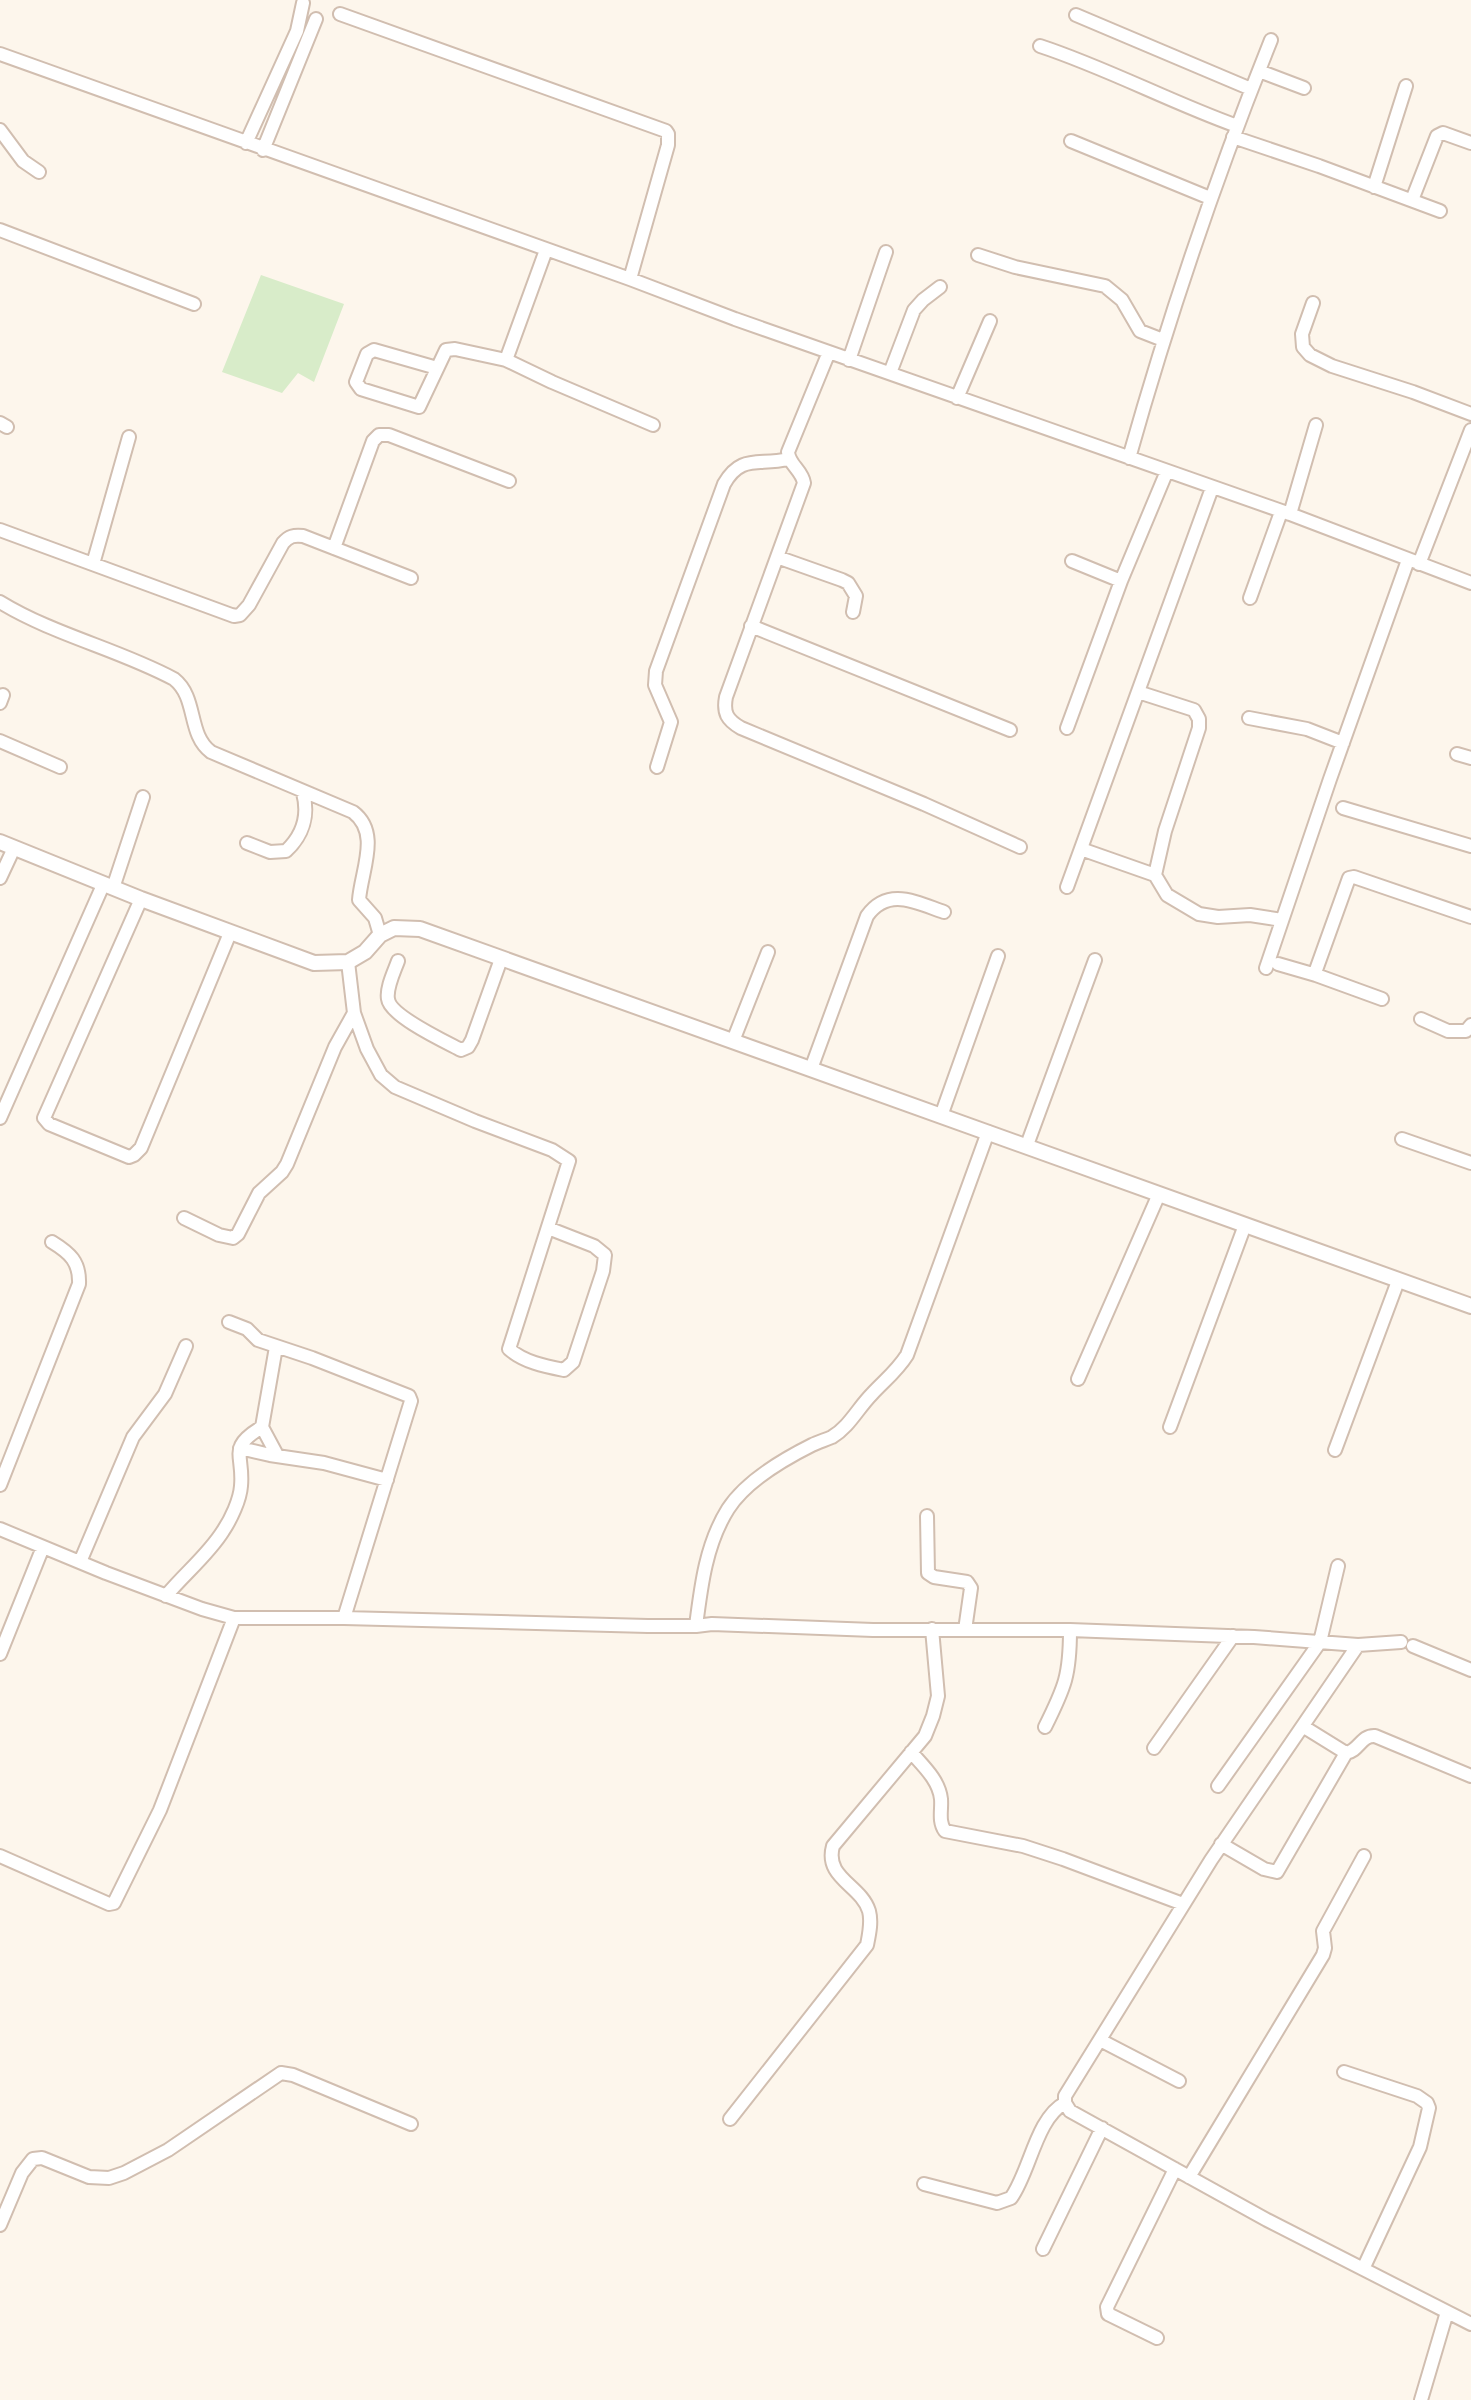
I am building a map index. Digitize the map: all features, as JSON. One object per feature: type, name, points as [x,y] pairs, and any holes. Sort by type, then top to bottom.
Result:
[{"type":"street","points":[[246,143],[297,31],[303,3]]},
{"type":"street","points":[[340,14],[666,131],[668,145],[630,279]]},
{"type":"street","points":[[1076,15],[1251,89]]},
{"type":"street","points":[[263,150],[316,19]]},
{"type":"street","points":[[1129,458],[1163,340],[1210,198],[1271,40]]},
{"type":"street","points":[[1040,46],[1193,110],[1235,132],[1440,211]]},
{"type":"street","points":[[0,54],[630,279],[735,320],[1286,513],[1471,583]]},
{"type":"street","points":[[1259,71],[1304,88]]},
{"type":"street","points":[[1374,187],[1406,86]]},
{"type":"street","points":[[0,130],[23,161],[40,172]]},
{"type":"street","points":[[1412,200],[1437,136],[1443,134],[1471,143]]},
{"type":"street","points":[[1071,141],[1210,198]]},
{"type":"street","points":[[0,230],[194,304]]},
{"type":"street","points":[[506,360],[545,250]]},
{"type":"street","points":[[849,359],[886,252]]},
{"type":"street","points":[[978,255],[1015,267],[1104,286],[1122,300],[1140,331],[1163,340]]},
{"type":"street","points":[[890,373],[914,310],[940,287]]},
{"type":"street","points":[[1313,303],[1302,334],[1303,347],[1310,355],[1332,366],[1413,391],[1471,414]]},
{"type":"street","points":[[957,398],[990,321]]},
{"type":"street","points":[[437,368],[374,350],[367,354],[356,382],[361,389],[419,407],[437,368],[443,354],[450,348],[506,360],[653,425]]},
{"type":"street","points":[[788,459],[791,442],[829,352]]},
{"type":"street","points":[[1250,598],[1286,513],[1316,425]]},
{"type":"street","points":[[1382,999],[1316,975],[1272,966],[1282,920],[1343,743],[1414,562],[1471,430]]},
{"type":"street","points":[[334,548],[373,441],[379,435],[389,435],[509,481]]},
{"type":"street","points":[[93,564],[129,437]]},
{"type":"street","points":[[788,459],[803,476],[804,483],[751,626],[724,708],[726,717],[733,724],[1020,847]]},
{"type":"street","points":[[657,767],[671,722],[655,685],[656,671],[724,484],[738,465],[788,459]]},
{"type":"street","points":[[1067,728],[1121,581],[1167,471]]},
{"type":"street","points":[[1067,887],[1212,488]]},
{"type":"street","points":[[0,530],[234,616],[240,615],[250,606],[283,543],[289,537],[303,536],[411,578]]},
{"type":"street","points":[[777,557],[848,583],[856,596],[853,612]]},
{"type":"street","points":[[1072,561],[1121,581]]},
{"type":"street","points":[[0,602],[174,679],[189,698],[196,731],[204,747],[220,757],[353,812],[365,824],[368,843],[359,900],[375,918],[380,936]]},
{"type":"street","points":[[751,626],[1010,730]]},
{"type":"street","points":[[1139,692],[1194,710],[1199,719],[1195,742],[1165,831],[1155,875]]},
{"type":"street","points":[[1249,718],[1307,729],[1343,743]]},
{"type":"street","points":[[0,741],[60,767]]},
{"type":"street","points":[[1457,754],[1471,758]]},
{"type":"street","points":[[247,843],[271,852],[286,851],[300,833],[306,819],[303,793]]},
{"type":"street","points":[[0,1118],[108,887],[143,797]]},
{"type":"street","points":[[1343,808],[1471,846]]},
{"type":"street","points":[[0,878],[7,845],[108,887],[314,963],[348,962],[394,928],[411,928],[1027,1145],[1471,1306]]},
{"type":"street","points":[[1081,849],[1155,875],[1167,895],[1199,914],[1218,918],[1250,915],[1282,920]]},
{"type":"street","points":[[1316,975],[1315,970],[1349,878],[1354,877],[1471,917]]},
{"type":"street","points":[[141,899],[44,1113],[49,1124],[129,1157],[141,1148],[230,933]]},
{"type":"street","points":[[811,1069],[867,916],[875,904],[886,899],[902,899],[944,912]]},
{"type":"street","points":[[733,1041],[768,951]]},
{"type":"street","points":[[941,1116],[998,956]]},
{"type":"street","points":[[398,961],[388,992],[391,1007],[443,1041],[461,1049],[468,1047],[472,1040],[501,959]]},
{"type":"street","points":[[1027,1145],[1094,960]]},
{"type":"street","points":[[348,962],[354,1013],[367,1049],[382,1075],[395,1087],[552,1150],[569,1161],[509,1349],[517,1356],[564,1370],[573,1362],[603,1271],[605,1255],[594,1246],[548,1228]]},
{"type":"street","points":[[184,1218],[228,1238],[238,1234],[259,1192],[282,1172],[287,1164],[335,1047],[354,1013]]},
{"type":"street","points":[[1421,1019],[1448,1031],[1466,1031],[1471,1025]]},
{"type":"street","points":[[696,1626],[701,1585],[709,1553],[728,1509],[742,1492],[775,1467],[813,1444],[832,1437],[845,1427],[891,1377],[907,1355],[988,1132]]},
{"type":"street","points":[[1402,1139],[1471,1163]]},
{"type":"street","points":[[1078,1379],[1159,1194]]},
{"type":"street","points":[[1170,1427],[1245,1225]]},
{"type":"street","points":[[0,1485],[79,1284],[80,1270],[76,1262],[68,1252],[52,1242]]},
{"type":"street","points":[[1335,1450],[1398,1280]]},
{"type":"street","points":[[229,1322],[247,1329],[258,1340],[409,1396],[411,1401],[344,1618]]},
{"type":"street","points":[[80,1562],[133,1437],[165,1394],[186,1346]]},
{"type":"street","points":[[276,1347],[262,1427],[277,1455]]},
{"type":"street","points":[[166,1596],[223,1531],[237,1502],[241,1486],[240,1448],[248,1435],[262,1427]]},
{"type":"street","points":[[240,1448],[324,1463],[387,1480]]},
{"type":"street","points":[[927,1517],[928,1573],[934,1577],[967,1582],[971,1588],[965,1630]]},
{"type":"street","points":[[0,1529],[166,1596],[234,1618],[696,1626],[712,1624],[873,1630],[1070,1630],[1233,1636],[1358,1645],[1407,1644],[1471,1670]]},
{"type":"street","points":[[0,1654],[43,1547]]},
{"type":"street","points":[[1218,1786],[1320,1642],[1338,1566]]},
{"type":"street","points":[[0,1856],[109,1904],[114,1903],[160,1810],[234,1618]]},
{"type":"street","points":[[730,2119],[867,1945],[870,1932],[869,1911],[832,1867],[833,1846],[925,1736],[938,1696],[932,1629]]},
{"type":"street","points":[[1045,1727],[1067,1682],[1070,1630]]},
{"type":"street","points":[[1154,1748],[1233,1636]]},
{"type":"street","points":[[1358,1645],[1183,1904],[1065,2096],[1065,2103],[1070,2111],[1267,2220],[1471,2324]]},
{"type":"street","points":[[1304,1727],[1346,1753],[1352,1752],[1364,1738],[1375,1736],[1471,1776]]},
{"type":"street","points":[[911,1752],[932,1775],[940,1793],[941,1823],[945,1831],[1023,1846],[1183,1904]]},
{"type":"street","points":[[1222,1844],[1264,1869],[1277,1872],[1346,1753]]},
{"type":"street","points":[[1189,2177],[1323,1955],[1323,1931],[1364,1856]]},
{"type":"street","points":[[1100,2040],[1179,2081]]},
{"type":"street","points":[[1344,2072],[1417,2096],[1427,2103],[1429,2108],[1420,2147],[1363,2269]]},
{"type":"street","points":[[0,2225],[22,2173],[33,2159],[42,2158],[89,2177],[109,2178],[124,2173],[168,2150],[281,2073],[293,2075],[411,2124]]},
{"type":"street","points":[[923,2184],[997,2203],[1011,2198],[1047,2120],[1056,2108],[1065,2103]]},
{"type":"street","points":[[1043,2249],[1102,2129]]},
{"type":"street","points":[[1157,2338],[1108,2314],[1107,2307],[1175,2169]]},
{"type":"street","points":[[1421,2400],[1447,2312]]},
{"type":"green space","points":[[261,275],[344,304],[314,382],[298,373],[282,393],[222,372]]}]
